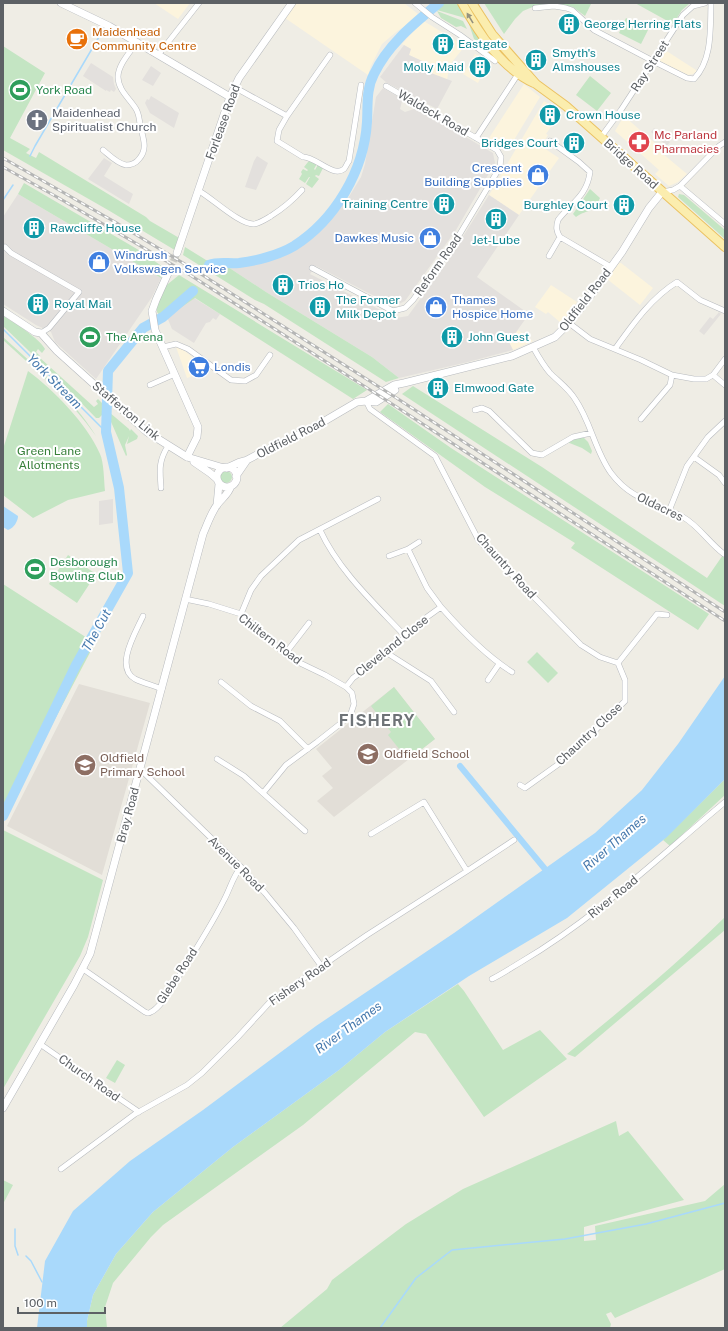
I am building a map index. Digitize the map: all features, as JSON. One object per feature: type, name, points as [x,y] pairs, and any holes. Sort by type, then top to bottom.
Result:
[{"type":"main road","name":"Forlease Road","points":[[177,253],[234,87],[292,3]]},
{"type":"main road","name":"Bridge Road","points":[[462,3],[477,28],[492,48],[518,74],[536,84],[566,106],[725,247]]},
{"type":"main road","name":"Bridge Road","points":[[472,3],[496,40],[536,84]]},
{"type":"main road","points":[[65,4],[109,26],[230,97]]},
{"type":"main road","name":"Bridge Road","points":[[496,40],[500,50],[518,69],[518,74]]},
{"type":"main road","name":"Oldfield Road","points":[[226,468],[247,460],[311,429],[357,402],[376,402],[404,384],[512,356],[555,337],[569,323],[611,267],[649,208],[662,192]]},
{"type":"main road","points":[[169,271],[152,311],[155,330],[198,427],[197,437],[188,457],[210,473],[224,487],[230,486],[235,482],[236,476],[247,460]]},
{"type":"main road","points":[[3,311],[35,332],[41,333]]},
{"type":"main road","name":"Stafferton Link","points":[[41,333],[57,351],[147,432],[188,457],[226,468]]},
{"type":"main road","points":[[217,505],[218,473],[226,468],[233,470],[236,476]]},
{"type":"main road","name":"Bray Road","points":[[3,1108],[83,969],[92,949],[203,534],[217,505],[229,492],[230,486]]},
{"type":"street","points":[[158,55],[199,3]]},
{"type":"street","points":[[415,3],[432,17],[461,33],[495,61]]},
{"type":"street","name":"Ray Street","points":[[602,137],[622,110],[688,10],[693,6],[705,3]]},
{"type":"street","points":[[537,10],[554,6],[572,10],[594,30],[687,78],[694,79],[700,73],[708,54],[712,3]]},
{"type":"street","points":[[103,150],[124,165],[136,162],[142,155],[145,146],[139,116],[136,109],[121,88],[118,78],[120,69],[137,42]]},
{"type":"street","points":[[330,55],[287,116],[279,130],[278,141],[303,157],[308,156],[332,170],[339,171],[344,169],[349,161],[361,86]]},
{"type":"street","name":"Waldeck Road","points":[[386,86],[476,138],[518,74]]},
{"type":"street","points":[[234,87],[287,116]]},
{"type":"street","name":"Reform Road","points":[[312,268],[393,311],[400,310],[410,305],[452,247],[500,167],[501,157],[498,150],[476,138]]},
{"type":"street","points":[[550,141],[590,172],[589,180],[583,193],[558,220],[557,231],[560,236],[611,267]]},
{"type":"street","points":[[662,192],[673,190],[680,186],[719,146],[725,142]]},
{"type":"street","points":[[680,186],[725,224]]},
{"type":"street","points":[[199,191],[238,218],[247,223],[254,224],[277,212],[295,194],[302,190]]},
{"type":"street","points":[[549,256],[560,236]]},
{"type":"street","points":[[5,247],[11,253],[79,292],[49,328],[41,333]]},
{"type":"street","points":[[615,349],[646,309],[665,290],[677,282],[700,300],[725,311]]},
{"type":"street","points":[[569,323],[590,339],[641,360],[672,375],[694,379],[706,379],[713,375],[725,359]]},
{"type":"street","points":[[163,347],[176,344],[188,349],[231,380],[245,381],[256,375],[270,355]]},
{"type":"street","name":"Oldacres","points":[[533,347],[549,372],[574,397],[584,414],[605,464],[622,485],[648,503],[683,517],[698,529],[716,549],[724,554]]},
{"type":"street","points":[[150,385],[175,374]]},
{"type":"street","points":[[641,419],[670,385],[672,375]]},
{"type":"street","points":[[713,375],[725,385]]},
{"type":"street","name":"Chauntry Road","points":[[366,401],[370,409],[435,456],[479,541],[581,645],[600,657],[618,663]]},
{"type":"street","points":[[475,410],[482,408],[489,411],[532,453],[542,455],[573,437],[592,433]]},
{"type":"street","points":[[669,511],[688,466],[708,437],[725,421]]},
{"type":"street","points":[[161,488],[160,464],[162,456],[168,446]]},
{"type":"street","points":[[694,457],[719,475],[725,483]]},
{"type":"street","points":[[241,614],[251,590],[261,576],[299,540],[378,499]]},
{"type":"street","points":[[320,530],[324,539],[351,578],[405,636]]},
{"type":"street","points":[[389,556],[420,542]]},
{"type":"street","points":[[408,548],[427,588],[441,607],[456,624],[500,664],[512,672]]},
{"type":"street","name":"Chiltern Road","points":[[186,599],[209,604],[241,614],[286,654],[346,687]]},
{"type":"street","name":"Cleveland Close","points":[[346,687],[353,678],[387,653],[427,617],[441,607]]},
{"type":"street","points":[[618,663],[657,614],[667,615]]},
{"type":"street","points":[[143,616],[126,655],[126,666],[134,678],[162,688]]},
{"type":"street","points":[[286,654],[309,623]]},
{"type":"street","points":[[387,653],[431,681],[454,712]]},
{"type":"street","name":"Chauntry Close","points":[[520,785],[525,788],[567,758],[625,701],[624,680],[618,663]]},
{"type":"street","points":[[488,680],[500,664]]},
{"type":"street","points":[[221,682],[251,706],[280,721],[308,749]]},
{"type":"street","points":[[263,793],[286,765],[350,716],[354,704],[352,693],[346,687]]},
{"type":"street","points":[[217,759],[244,776],[305,831]]},
{"type":"street","name":"Avenue Road","points":[[140,769],[241,867],[265,893],[294,928],[322,967]]},
{"type":"street","points":[[371,834],[424,802],[467,871]]},
{"type":"street","name":"River Road","points":[[492,979],[548,946],[597,911],[725,802]]},
{"type":"street","name":"Fishery Road","points":[[61,1169],[138,1112],[187,1085],[202,1073],[237,1038],[269,1003],[284,992],[368,935],[514,840]]},
{"type":"street","name":"Glebe Road","points":[[83,969],[145,1012],[151,1013],[168,993],[209,927],[225,898],[235,875],[241,867]]},
{"type":"street","name":"Church Road","points":[[40,1044],[138,1112]]},
{"type":"shaded area","points":[[154,3],[190,3],[178,19]]},
{"type":"shaded area","points":[[295,3],[404,3],[418,14],[411,22],[382,44],[368,75],[285,18]]},
{"type":"shaded area","points":[[422,20],[465,46],[452,62],[447,80],[430,73],[433,66],[409,55],[411,49],[402,44]]},
{"type":"shaded area","points":[[404,45],[411,49],[409,55],[433,66],[431,73],[452,81],[437,109],[387,83],[380,77]]},
{"type":"shaded area","points":[[665,50],[696,70],[696,72],[688,75],[659,61]]},
{"type":"shaded area","points":[[475,54],[489,62],[478,83],[463,74]]},
{"type":"shaded area","points":[[91,63],[113,77],[116,89],[114,92],[111,90],[110,92],[106,91],[83,76]]},
{"type":"shaded area","points":[[151,66],[161,73],[153,86],[142,80]]},
{"type":"shaded area","points":[[524,84],[540,97],[508,150],[489,138]]},
{"type":"shaded area","points":[[383,88],[399,97],[402,101],[400,109],[405,112],[414,109],[419,110],[435,119],[493,153],[495,163],[456,230],[405,301],[397,305],[388,303],[316,266],[310,274],[396,318],[408,316],[447,262],[489,195],[519,215],[477,277],[529,314],[509,342],[513,350],[399,378],[372,357],[228,267],[255,264],[277,258],[289,252],[310,239],[347,200],[361,177],[365,164],[376,97]]},
{"type":"shaded area","points":[[151,96],[179,113],[174,128],[150,113],[145,103]]},
{"type":"shaded area","points":[[544,101],[563,113],[557,118],[546,134],[548,135],[541,146],[559,158],[519,215],[489,195]]},
{"type":"shaded area","points":[[624,116],[664,151],[663,154],[687,174],[678,182],[669,186],[655,174],[659,170],[615,131]]},
{"type":"shaded area","points":[[654,128],[670,142],[667,146],[651,132]]},
{"type":"shaded area","points":[[257,156],[268,163],[256,190],[245,187]]},
{"type":"shaded area","points":[[104,158],[112,163],[104,176],[133,194],[129,204],[88,179]]},
{"type":"shaded area","points":[[18,194],[161,278],[152,297],[96,379],[55,342],[51,332],[36,325],[3,304],[3,217]]},
{"type":"shaded area","points":[[619,263],[653,288],[640,305],[607,279]]},
{"type":"shaded area","points":[[551,285],[577,302],[561,323],[548,312],[546,314],[535,307]]},
{"type":"shaded area","points":[[194,298],[220,314],[216,320],[213,318],[210,322],[206,323],[194,343],[172,329],[167,317]]},
{"type":"shaded area","points":[[719,312],[721,314],[704,335],[699,331],[710,317],[713,319]]},
{"type":"shaded area","points":[[518,330],[533,341],[513,350],[509,343]]},
{"type":"shaded area","points":[[176,347],[182,349],[209,370],[187,378]]},
{"type":"shaded area","points":[[113,499],[113,523],[99,525],[99,501]]},
{"type":"shaded area","name":"Oldfield Primary School","points":[[79,684],[150,703],[102,875],[7,826]]},
{"type":"shaded area","name":"Oldfield School","points":[[394,687],[435,739],[334,817],[317,801],[333,788],[322,776],[332,768],[316,749]]},
{"type":"green space","points":[[439,3],[457,3],[485,46],[474,39],[468,21],[465,18],[434,8]]},
{"type":"green space","points":[[484,3],[595,3],[591,4],[585,16],[573,7],[535,6],[523,11],[504,34]]},
{"type":"green space","points":[[635,3],[689,4],[682,10],[673,24]]},
{"type":"green space","points":[[437,11],[463,21],[467,29],[461,26],[456,27],[441,18]]},
{"type":"green space","points":[[626,18],[648,30],[641,44],[619,33]]},
{"type":"green space","points":[[3,46],[45,73],[10,138],[30,149],[26,153],[36,158],[39,152],[181,239],[178,252],[3,150]]},
{"type":"green space","points":[[590,76],[611,93],[597,111],[576,95]]},
{"type":"green space","points":[[311,160],[318,162],[314,169],[315,170],[319,163],[324,166],[319,176],[315,176],[319,179],[312,188],[306,184],[310,177],[305,183],[299,179],[303,169],[308,170],[304,167]]},
{"type":"green space","points":[[24,183],[137,249],[166,269],[161,278],[18,194]]},
{"type":"green space","points":[[590,189],[600,198],[595,207],[576,217],[573,214]]},
{"type":"green space","points":[[679,194],[684,195],[725,230],[725,239],[678,197]]},
{"type":"green space","points":[[185,247],[206,260],[228,267],[372,357],[399,378],[386,382],[264,304],[255,300],[183,255]]},
{"type":"green space","points":[[179,275],[367,390],[353,399],[195,298],[167,317],[159,315],[157,312],[157,307],[163,288]]},
{"type":"green space","points":[[3,316],[20,326],[42,345],[45,349],[42,353],[38,349],[36,352],[40,356],[39,357],[94,407],[98,404],[96,401],[98,399],[102,403],[103,414],[99,418],[96,418],[3,326]]},
{"type":"green space","points":[[3,337],[65,396],[87,422],[96,436],[64,397],[3,340]]},
{"type":"green space","name":"Green Lane Allotments","points":[[28,371],[69,408],[87,431],[100,454],[103,467],[105,491],[68,500],[33,518],[3,495],[3,449]]},
{"type":"green space","points":[[413,386],[542,467],[707,578],[725,552],[725,606],[402,394]]},
{"type":"green space","points":[[388,404],[451,448],[709,614],[698,630],[571,548],[575,543],[485,487],[380,412]]},
{"type":"green space","points":[[109,412],[130,431],[131,429],[138,436],[137,439],[127,444],[129,436],[125,445],[126,456],[108,415]]},
{"type":"green space","points":[[577,438],[584,438],[588,442],[592,451],[591,454],[582,448],[567,442]]},
{"type":"green space","points":[[226,471],[230,473],[232,477],[230,481],[226,483],[222,481],[220,477],[222,473]]},
{"type":"green space","name":"Desborough Bowling Club","points":[[68,555],[96,574],[77,603],[49,584]]},
{"type":"green space","points":[[3,584],[95,643],[3,818]]},
{"type":"green space","points":[[537,652],[558,673],[548,683],[527,662]]},
{"type":"green space","points":[[394,687],[435,739],[408,760],[388,735],[391,732],[371,706]]},
{"type":"green space","points":[[725,779],[725,795],[670,846],[663,840]]},
{"type":"green space","points":[[3,830],[103,880],[88,937],[80,956],[3,1089]]},
{"type":"green space","points":[[725,917],[725,930],[575,1057],[567,1054],[628,1004]]},
{"type":"green space","points":[[458,984],[503,1050],[540,1030],[567,1059],[484,1117],[426,1034],[415,1032],[303,1125],[163,1225],[151,1237],[113,1283],[105,1307],[107,1328],[87,1328],[87,1321],[93,1295],[116,1254],[153,1212],[233,1147],[339,1070],[385,1032]]},
{"type":"green space","points":[[117,1060],[125,1065],[115,1083],[106,1078]]},
{"type":"green space","points":[[616,1121],[619,1136],[628,1131],[684,1200],[584,1227],[584,1241],[596,1240],[595,1226],[705,1201],[725,1184],[725,1269],[615,1318],[611,1312],[606,1314],[611,1324],[610,1328],[280,1328],[327,1289],[332,1280],[406,1224],[463,1189]]},
{"type":"green space","points":[[3,1180],[13,1185],[3,1204]]},
{"type":"water","points":[[3,506],[18,516],[15,524],[8,530],[3,527]]},
{"type":"water","name":"River Thames","points":[[725,676],[725,779],[667,837],[567,918],[469,976],[385,1032],[339,1070],[233,1147],[153,1212],[116,1254],[93,1295],[87,1321],[87,1328],[37,1328],[45,1261],[73,1211],[130,1161],[203,1110],[316,1026],[454,933],[595,833],[642,790],[678,744]]},
{"type":"waterway","points":[[209,265],[216,263],[246,262],[274,255],[294,246],[322,223],[345,193],[360,158],[365,140],[369,91],[374,74],[394,44],[439,3]]},
{"type":"waterway","name":"York Stream","points":[[30,156],[103,30]]},
{"type":"waterway","name":"York Stream","points":[[3,200],[13,185]]},
{"type":"waterway","name":"The Cut","points":[[3,816],[76,665],[128,573],[119,488],[106,432],[108,371],[143,328],[163,317],[193,291]]},
{"type":"waterway","name":"York Stream","points":[[3,329],[106,432]]},
{"type":"waterway","points":[[460,766],[545,869]]},
{"type":"waterway","points":[[380,1328],[416,1278],[452,1250],[565,1239],[646,1224],[725,1203]]},
{"type":"waterway","points":[[15,1229],[15,1246],[18,1255]]},
{"type":"waterway","points":[[26,1256],[31,1261],[42,1282]]},
{"type":"tunnel","points":[[169,271],[177,253]]},
{"type":"railway","points":[[3,158],[115,222],[193,269],[395,397],[725,612]]},
{"type":"railway","points":[[3,167],[190,275],[389,402],[725,621]]},
{"type":"place","name":"George Herring Flats","points":[[569,24]]},
{"type":"place","name":"Maidenhead Community Centre","points":[[77,39]]},
{"type":"place","name":"Eastgate","points":[[443,44]]},
{"type":"place","name":"Smyth's Almshouses","points":[[536,60]]},
{"type":"place","name":"Molly Maid","points":[[480,67]]},
{"type":"place","name":"York Road","points":[[20,90]]},
{"type":"place","name":"Crown House","points":[[550,115]]},
{"type":"place","name":"Maidenhead Spiritualist Church","points":[[37,120]]},
{"type":"place","name":"Mc Parland Pharmacies","points":[[639,142]]},
{"type":"place","name":"Bridges Court","points":[[574,143]]},
{"type":"place","name":"Crescent Building Supplies","points":[[538,175]]},
{"type":"place","name":"Training Centre","points":[[444,204]]},
{"type":"place","name":"Burghley Court","points":[[624,205]]},
{"type":"place","name":"Jet-Lube","points":[[496,219]]},
{"type":"place","name":"Rawcliffe House","points":[[34,228]]},
{"type":"place","name":"Dawkes Music","points":[[430,238]]},
{"type":"place","name":"Windrush Volkswagen Service","points":[[99,262]]},
{"type":"place","name":"Trios Ho","points":[[283,285]]},
{"type":"place","name":"Royal Mail","points":[[38,304]]},
{"type":"place","name":"The Former Milk Depot","points":[[320,307]]},
{"type":"place","name":"Thames Hospice Home","points":[[436,307]]},
{"type":"place","name":"The Arena","points":[[90,337]]},
{"type":"place","name":"John Guest","points":[[452,337]]},
{"type":"place","name":"Londis","points":[[199,367]]},
{"type":"place","name":"Elmwood Gate","points":[[438,388]]},
{"type":"place","name":"Desborough Bowling Club","points":[[35,569]]},
{"type":"place","name":"Oldfield School","points":[[368,754]]},
{"type":"place","name":"Oldfield Primary School","points":[[85,765]]},
{"type":"district","name":"FISHERY","points":[[377,720]]}]
